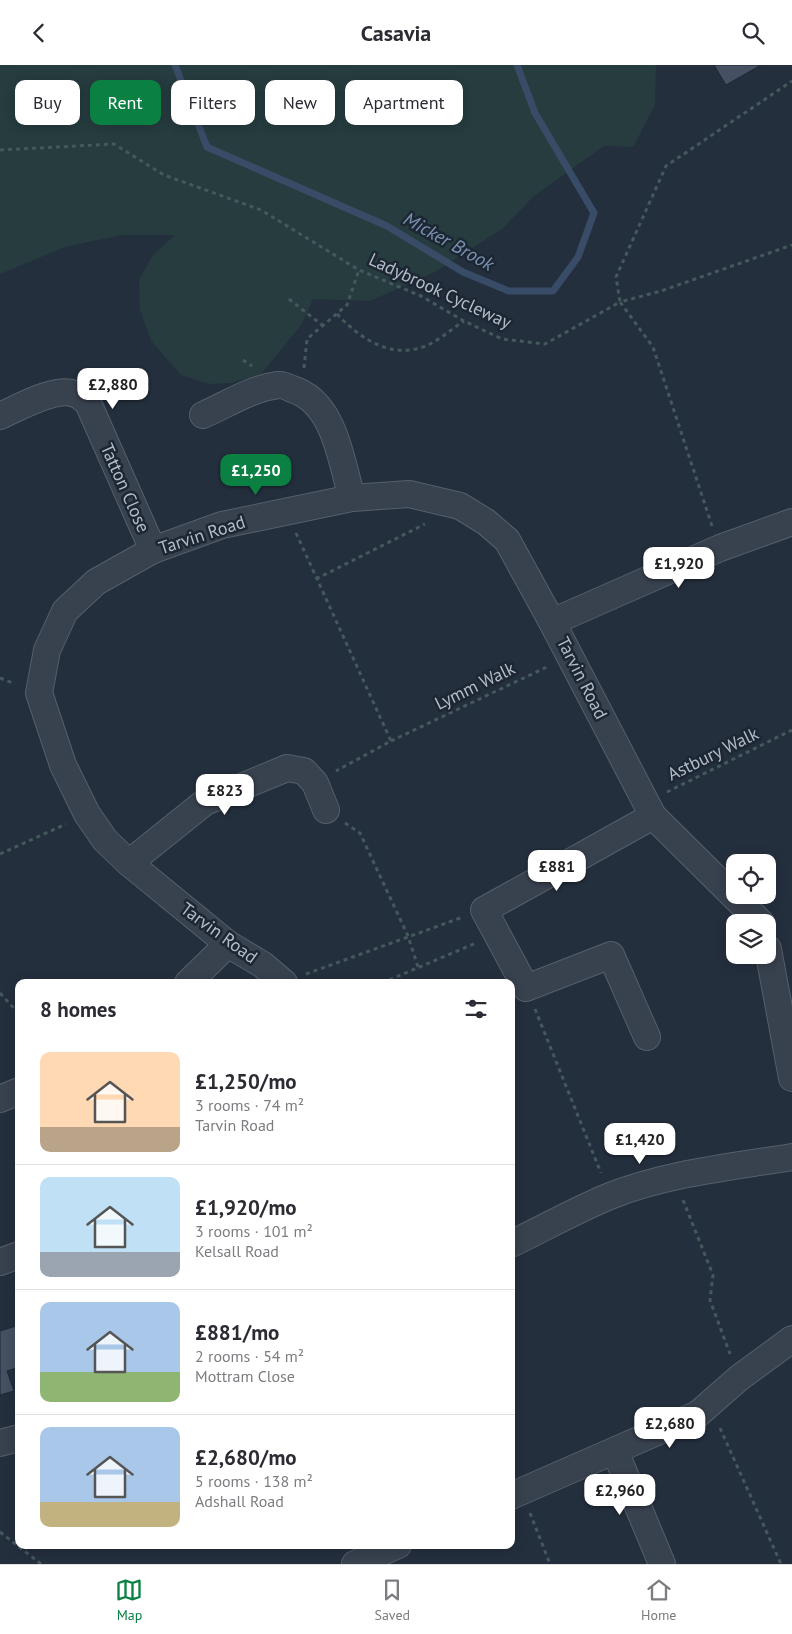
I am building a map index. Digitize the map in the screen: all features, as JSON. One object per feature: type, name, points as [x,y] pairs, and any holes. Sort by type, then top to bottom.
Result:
[{"type":"street","points":[[203,415],[249,394],[279,385],[301,391],[318,406],[332,429],[352,498]]},
{"type":"street","name":"Tatton Close","points":[[0,416],[44,397],[60,393],[75,393],[88,403],[153,550]]},
{"type":"street","name":"Tarvin Road","points":[[293,979],[263,965],[228,944],[129,863],[105,840],[87,814],[63,765],[39,693],[47,650],[65,611],[96,582],[153,550],[222,525],[286,510],[352,498],[409,494],[460,506],[486,522],[507,540],[570,656],[649,809],[752,914]]},
{"type":"street","points":[[552,622],[720,548],[792,522]]},
{"type":"street","points":[[129,863],[205,802],[287,768],[304,771],[315,783],[326,810]]},
{"type":"street","points":[[647,1037],[611,955],[526,988],[484,909],[649,809]]},
{"type":"street","points":[[192,979],[228,944]]},
{"type":"street","points":[[777,964],[792,1078]]},
{"type":"street","points":[[0,1099],[15,1093]]},
{"type":"street","points":[[515,1243],[611,1196],[674,1177],[792,1157]]},
{"type":"street","points":[[0,1262],[15,1256]]},
{"type":"street","points":[[516,1494],[698,1414],[739,1378],[792,1339]]},
{"type":"street","points":[[0,1443],[15,1439]]},
{"type":"street","points":[[615,1451],[662,1564]]},
{"type":"street","points":[[355,1564],[389,1549]]},
{"type":"path","points":[[720,548],[653,347],[620,302],[616,277],[666,166],[792,81]]},
{"type":"path","name":"Ladybrook Cycleway","points":[[0,150],[114,143],[164,175],[261,210],[359,270],[421,296],[464,321],[502,339],[545,344],[620,302],[661,291],[792,245]]},
{"type":"path","points":[[301,391],[307,339],[347,305],[359,270]]},
{"type":"path","points":[[289,299],[322,325]]},
{"type":"path","points":[[337,314],[354,333],[386,349],[410,351],[432,343],[464,321]]},
{"type":"path","points":[[286,510],[391,741]]},
{"type":"path","points":[[316,579],[426,523]]},
{"type":"path","name":"Lymm Walk","points":[[315,783],[391,741],[570,656]]},
{"type":"path","name":"Astbury Walk","points":[[649,809],[792,730]]},
{"type":"path","points":[[326,810],[360,833],[408,936],[418,967]]},
{"type":"path","points":[[0,853],[87,814]]},
{"type":"path","points":[[293,979],[484,909]]},
{"type":"path","points":[[391,979],[497,935]]},
{"type":"path","points":[[526,988],[611,1196]]},
{"type":"path","points":[[0,993],[15,1010]]},
{"type":"path","points":[[674,1177],[713,1275],[710,1299],[739,1378]]},
{"type":"path","points":[[710,1404],[781,1564]]},
{"type":"path","points":[[516,1494],[550,1564]]},
{"type":"path","points":[[0,1532],[15,1544]]},
{"type":"path","points":[[22,1549],[41,1564]]},
{"type":"green space","points":[[0,65],[656,65],[655,105],[633,147],[604,146],[534,196],[502,229],[435,272],[370,301],[313,299],[302,324],[261,374],[231,383],[209,384],[181,375],[152,342],[140,311],[139,279],[154,254],[175,235],[122,235],[65,247],[0,274]]},
{"type":"building","points":[[714,65],[761,65],[726,85]]},
{"type":"building","points":[[15,1326],[15,1368],[7,1371],[14,1391],[0,1395],[0,1331]]},
{"type":"waterway","name":"Micker Brook","points":[[175,65],[207,147],[387,226],[463,272],[509,291],[553,291],[578,257],[594,213],[535,113],[517,65]]}]
